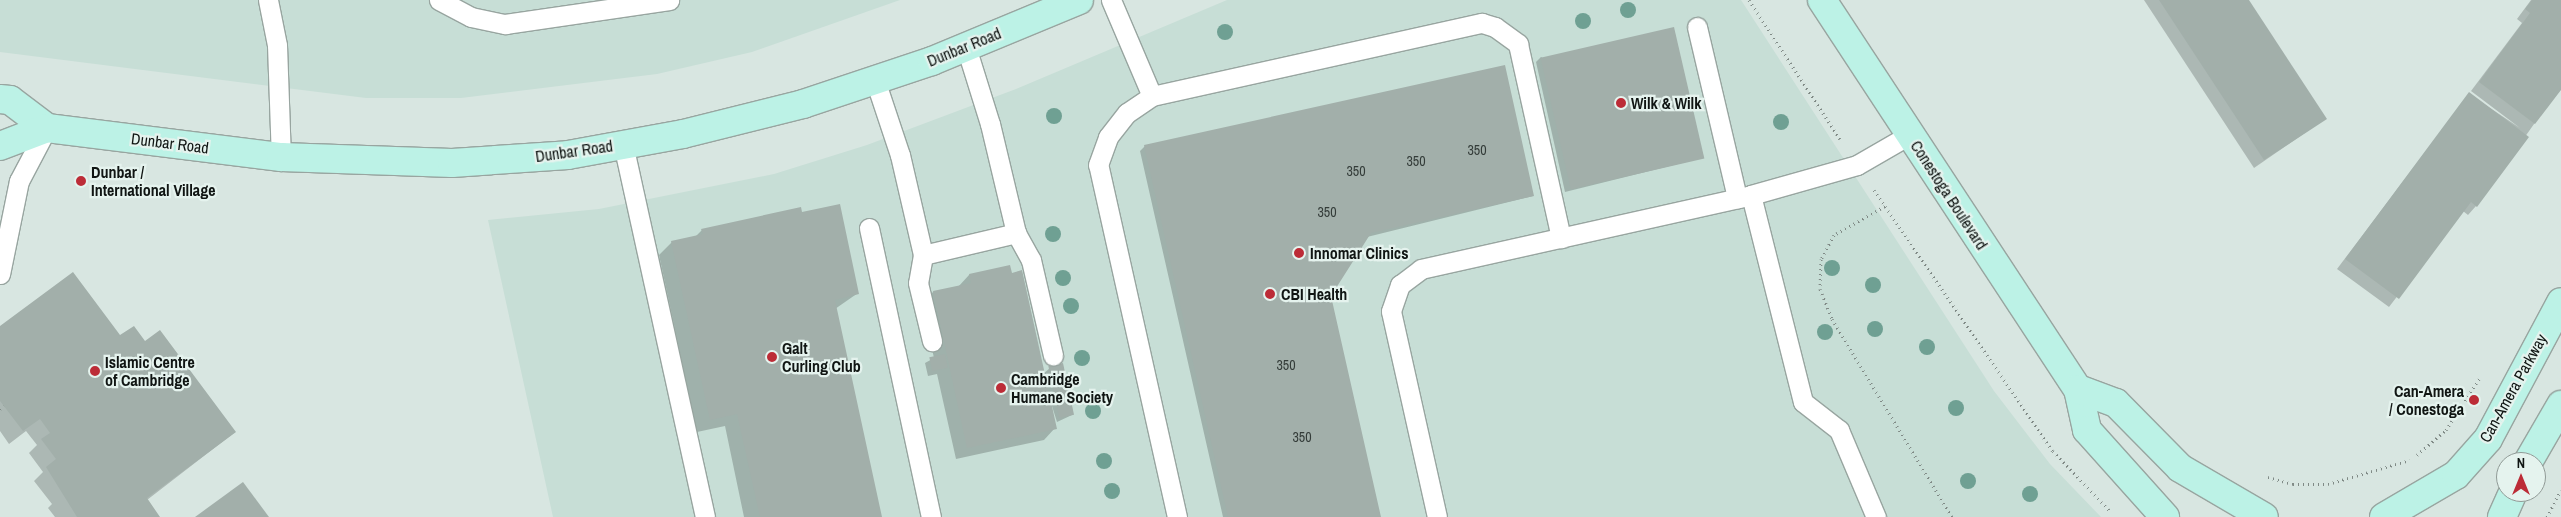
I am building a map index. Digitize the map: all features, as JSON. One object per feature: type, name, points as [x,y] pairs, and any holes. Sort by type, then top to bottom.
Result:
[{"type":"street","name":"Dunbar Road","points":[[0,146],[47,128],[281,157],[452,163],[568,155],[803,104],[966,47],[1079,0]]},
{"type":"street","name":"Conestoga Boulevard","points":[[1822,0],[1909,135],[2078,389],[2086,430],[2165,517]]},
{"type":"street","points":[[0,99],[10,100],[47,128]]},
{"type":"street","name":"Can-Amera Parkway","points":[[2384,517],[2456,475],[2488,439],[2561,302]]},
{"type":"street","points":[[2078,389],[2116,403],[2180,468],[2264,517]]},
{"type":"street","points":[[2534,452],[2561,405]]},
{"type":"street","points":[[2502,517],[2509,502]]},
{"type":"lane","points":[[268,0],[277,45],[281,157]]},
{"type":"lane","points":[[439,0],[471,17],[505,24],[669,0]]},
{"type":"lane","points":[[1111,0],[1152,96]]},
{"type":"lane","points":[[1177,517],[1098,165],[1114,129],[1127,113],[1152,96],[1482,23],[1495,27],[1518,44],[1561,238]]},
{"type":"lane","points":[[1697,28],[1803,402],[1839,430],[1876,517]]},
{"type":"lane","points":[[966,47],[990,124],[1016,233],[1031,260],[1053,355]]},
{"type":"lane","points":[[875,80],[900,155],[923,255],[918,283],[932,341]]},
{"type":"lane","points":[[0,274],[5,231],[19,181],[47,128]]},
{"type":"lane","points":[[1437,517],[1391,311],[1400,285],[1421,269],[1744,197],[1857,165],[1909,135]]},
{"type":"lane","points":[[623,144],[705,517]]},
{"type":"lane","points":[[869,228],[932,517]]},
{"type":"lane","points":[[923,255],[1016,233]]},
{"type":"path","points":[[1749,0],[1857,165],[2053,451],[2116,517]]},
{"type":"path","points":[[1885,206],[1834,235],[1821,259],[1820,289],[1832,319],[1952,517]]},
{"type":"path","points":[[2262,475],[2293,484],[2328,484],[2414,458],[2446,430],[2487,372]]},
{"type":"path","points":[[0,409],[4,406]]},
{"type":"path","points":[[2547,517],[2561,490]]},
{"type":"shaded area","points":[[0,0],[900,0],[752,52],[657,74],[461,98],[366,98],[0,52]]},
{"type":"shaded area","points":[[1227,0],[1741,0],[1994,391],[2050,464],[2101,517],[553,517],[488,220],[599,209],[774,174],[867,145],[1016,89]]},
{"type":"building","points":[[2159,0],[2249,0],[2327,119],[2264,160]]},
{"type":"building","points":[[2532,0],[2561,0],[2561,90],[2535,124],[2479,82],[2530,13],[2525,9]]},
{"type":"building","name":"Wilk & Wilk","points":[[1674,27],[1704,159],[1571,189],[1541,58]]},
{"type":"building","points":[[1505,65],[1534,196],[1371,233],[1331,296],[1381,517],[1228,517],[1144,145]]},
{"type":"building","points":[[2469,92],[2529,137],[2477,207],[2471,202],[2399,299],[2345,259]]},
{"type":"building","name":"Galt Curling Club","points":[[840,204],[859,294],[835,300],[882,517],[760,517],[737,414],[710,420],[671,241],[703,234],[701,229],[801,207],[802,212]]},
{"type":"building","name":"Cambridge Humane Society","points":[[1010,265],[1012,273],[1022,270],[1057,429],[967,448],[933,291],[971,283],[969,274]]},
{"type":"building","name":"Islamic Centre of Cambridge","points":[[73,272],[120,335],[134,326],[145,341],[160,330],[236,432],[147,498],[160,517],[77,517],[46,467],[56,459],[41,439],[50,433],[40,419],[23,431],[0,401],[0,326]]},
{"type":"building","points":[[945,354],[948,368],[932,371],[929,357]]},
{"type":"building","points":[[1063,363],[1074,415],[1059,418],[1048,366]]},
{"type":"building","points":[[243,482],[269,517],[195,517]]},
{"type":"place","name":"Wilk & Wilk","points":[[1621,103]]},
{"type":"place","name":"Dunbar / International Village","points":[[81,181]]},
{"type":"place","name":"Innomar Clinics","points":[[1299,253]]},
{"type":"place","name":"CBI Health","points":[[1270,294]]},
{"type":"place","name":"Galt Curling Club","points":[[772,357]]},
{"type":"place","name":"Islamic Centre of Cambridge","points":[[95,371]]},
{"type":"place","name":"Cambridge Humane Society","points":[[1001,388]]},
{"type":"place","name":"Can-Amera / Conestoga","points":[[2474,400]]}]
